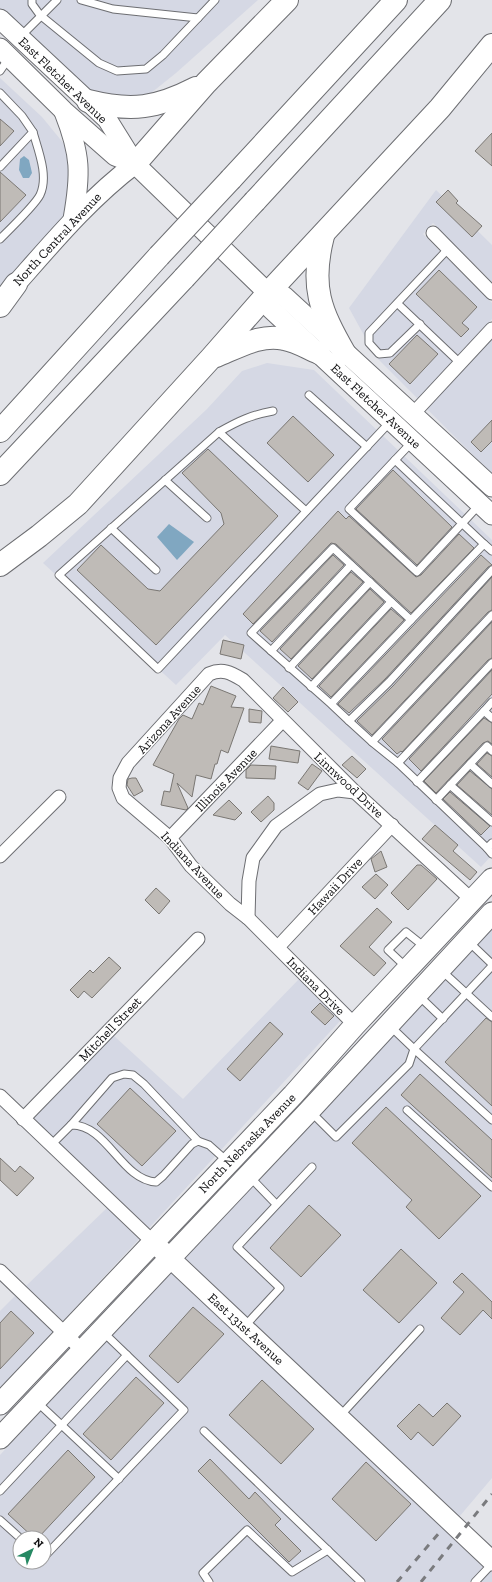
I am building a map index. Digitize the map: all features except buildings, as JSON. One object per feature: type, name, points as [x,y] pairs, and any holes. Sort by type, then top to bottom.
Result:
[{"type":"highway","points":[[135,164],[206,83],[287,0]]},
{"type":"highway","points":[[0,431],[396,0]]},
{"type":"highway","points":[[0,474],[184,278],[440,0]]},
{"type":"highway","points":[[0,565],[78,504],[212,358],[268,293],[323,236],[460,86],[492,45]]},
{"type":"highway","points":[[88,101],[118,107],[146,107],[168,102],[206,83]]},
{"type":"highway","points":[[323,236],[317,263],[318,293],[332,330],[346,354]]},
{"type":"highway","points":[[0,306],[16,284]]},
{"type":"highway","points":[[212,358],[236,347],[270,338],[284,338],[319,352]]},
{"type":"main road","name":"East Fletcher Avenue","points":[[0,19],[107,119],[135,164],[268,293],[284,296],[492,487]]},
{"type":"main road","name":"East Fletcher Avenue","points":[[3,59],[115,156],[135,164]]},
{"type":"main road","points":[[64,111],[70,128],[79,166],[78,190],[73,219]]},
{"type":"main road","name":"North Central Avenue","points":[[16,284],[73,219],[101,191],[135,164]]},
{"type":"main road","name":"East Fletcher Avenue","points":[[268,293],[271,309],[319,352],[486,510]]},
{"type":"main road","name":"North Nebraska Avenue","points":[[0,1404],[293,1095],[355,1025],[492,878]]},
{"type":"main road","name":"North Nebraska Avenue","points":[[0,1438],[169,1257],[309,1111],[416,993],[492,913]]},
{"type":"main road","name":"East 131st Avenue","points":[[153,1242],[492,1562]]},
{"type":"street","points":[[433,233],[492,293]]},
{"type":"street","name":"North Central Avenue","points":[[0,300],[16,284]]},
{"type":"street","points":[[412,415],[492,329]]},
{"type":"street","name":"Arizona Avenue","points":[[120,778],[128,763],[209,674],[216,671],[226,671]]},
{"type":"street","name":"Linnwood Drive","points":[[226,671],[243,680],[282,721],[355,792],[472,900]]},
{"type":"street","name":"Illinois Avenue","points":[[170,838],[282,721]]},
{"type":"street","name":"Indiana Avenue","points":[[120,778],[119,788],[123,798],[170,838],[191,866],[230,904],[248,918],[278,947]]},
{"type":"street","points":[[248,918],[249,881],[253,858],[276,826],[320,794],[338,790],[355,792]]},
{"type":"street","points":[[0,856],[58,797]]},
{"type":"street","name":"Hawaii Drive","points":[[278,947],[392,825]]},
{"type":"street","name":"Mitchell Street","points":[[23,1119],[198,939]]},
{"type":"street","name":"Indiana Drive","points":[[278,947],[355,1025]]},
{"type":"street","points":[[425,951],[440,969]]},
{"type":"street","points":[[293,1095],[309,1111]]},
{"type":"street","name":"East 131st Avenue","points":[[0,1096],[153,1242]]},
{"type":"street","points":[[0,1271],[82,1350]]},
{"type":"lane","points":[[32,0],[32,4],[40,15],[99,63],[117,71],[146,69],[162,55],[215,0]]},
{"type":"lane","points":[[19,37],[57,0]]},
{"type":"lane","points":[[81,0],[113,9],[198,18]]},
{"type":"lane","points":[[0,93],[25,120],[33,132],[42,162],[43,182],[40,196],[0,239]]},
{"type":"lane","points":[[0,167],[33,132]]},
{"type":"lane","points":[[420,324],[390,353],[379,354],[369,343],[369,332],[398,304],[448,249]]},
{"type":"lane","points":[[398,304],[460,363]]},
{"type":"lane","points":[[309,395],[367,447]]},
{"type":"lane","points":[[273,411],[253,414],[237,421],[219,432],[59,575],[158,669],[391,420]]},
{"type":"lane","points":[[219,432],[306,511]]},
{"type":"lane","points":[[413,441],[349,509],[417,572],[462,523],[486,510]]},
{"type":"lane","points":[[395,460],[492,550]]},
{"type":"lane","points":[[165,480],[207,518]]},
{"type":"lane","points":[[111,528],[156,570]]},
{"type":"lane","points":[[331,704],[484,544]]},
{"type":"lane","points":[[411,620],[333,548],[251,633],[372,742],[398,763],[490,849]]},
{"type":"lane","points":[[271,651],[351,565]]},
{"type":"lane","points":[[349,721],[389,682],[492,570]]},
{"type":"lane","points":[[289,668],[370,582]]},
{"type":"lane","points":[[311,687],[391,602]]},
{"type":"lane","points":[[372,742],[492,616]]},
{"type":"lane","points":[[398,763],[492,663]]},
{"type":"lane","points":[[417,782],[492,702]]},
{"type":"lane","points":[[484,711],[492,718]]},
{"type":"lane","points":[[436,800],[486,746],[492,752]]},
{"type":"lane","points":[[470,764],[492,784]]},
{"type":"lane","points":[[450,785],[492,822]]},
{"type":"lane","points":[[408,969],[388,950],[406,932],[425,951]]},
{"type":"lane","points":[[309,1111],[336,1137],[409,1064],[414,1049],[492,965],[467,940]]},
{"type":"lane","points":[[440,969],[492,1016]]},
{"type":"lane","points":[[416,993],[443,1019]]},
{"type":"lane","points":[[388,1024],[492,1120]]},
{"type":"lane","points":[[51,1145],[71,1125],[112,1078],[124,1074],[133,1075],[144,1084],[198,1141],[209,1145],[228,1163]]},
{"type":"lane","points":[[407,1110],[492,1187]]},
{"type":"lane","points":[[71,1125],[81,1125],[93,1132],[135,1173],[146,1181],[156,1182],[164,1176],[192,1144],[198,1141]]},
{"type":"lane","points":[[243,1327],[280,1288],[237,1247],[312,1167]]},
{"type":"lane","points":[[248,1175],[276,1204]]},
{"type":"lane","points":[[339,1417],[420,1328]]},
{"type":"lane","points":[[52,1549],[184,1410],[101,1330]]},
{"type":"lane","points":[[0,1491],[127,1355]]},
{"type":"lane","points":[[35,1401],[119,1478]]},
{"type":"lane","points":[[204,1431],[361,1582]]},
{"type":"lane","points":[[0,1520],[12,1531]]},
{"type":"lane","points":[[209,1582],[203,1573],[247,1530],[292,1572],[328,1550]]},
{"type":"lane","points":[[475,1582],[492,1562]]},
{"type":"shaded area","points":[[0,0],[258,0],[176,73],[141,101],[92,94],[0,10]]},
{"type":"shaded area","points":[[0,78],[42,117],[69,150],[72,167],[66,216],[0,291]]},
{"type":"shaded area","points":[[436,190],[492,245],[492,282],[433,223],[423,234],[492,303],[492,319],[418,399],[376,357],[349,308]]},
{"type":"shaded area","points":[[492,338],[492,474],[427,409]]},
{"type":"shaded area","points":[[267,363],[314,370],[492,540],[492,855],[481,867],[225,635],[176,685],[43,563],[207,409],[242,371]]},
{"type":"shaded area","points":[[492,927],[492,1478],[448,1530],[492,1572],[492,1582],[0,1582],[0,1455]]},
{"type":"shaded area","points":[[299,979],[340,1021],[149,1228],[33,1119],[113,1035],[183,1099]]},
{"type":"shaded area","points":[[107,1208],[139,1239],[63,1321],[26,1286]]},
{"type":"shaded area","points":[[15,1296],[53,1332],[0,1389],[0,1311]]},
{"type":"water","points":[[24,156],[29,160],[32,173],[29,178],[23,178],[19,170],[20,159]]},
{"type":"water","points":[[169,524],[194,542],[177,560],[157,537]]},
{"type":"railway","points":[[421,1582],[492,1494]]},
{"type":"railway","points":[[397,1582],[439,1533]]}]
